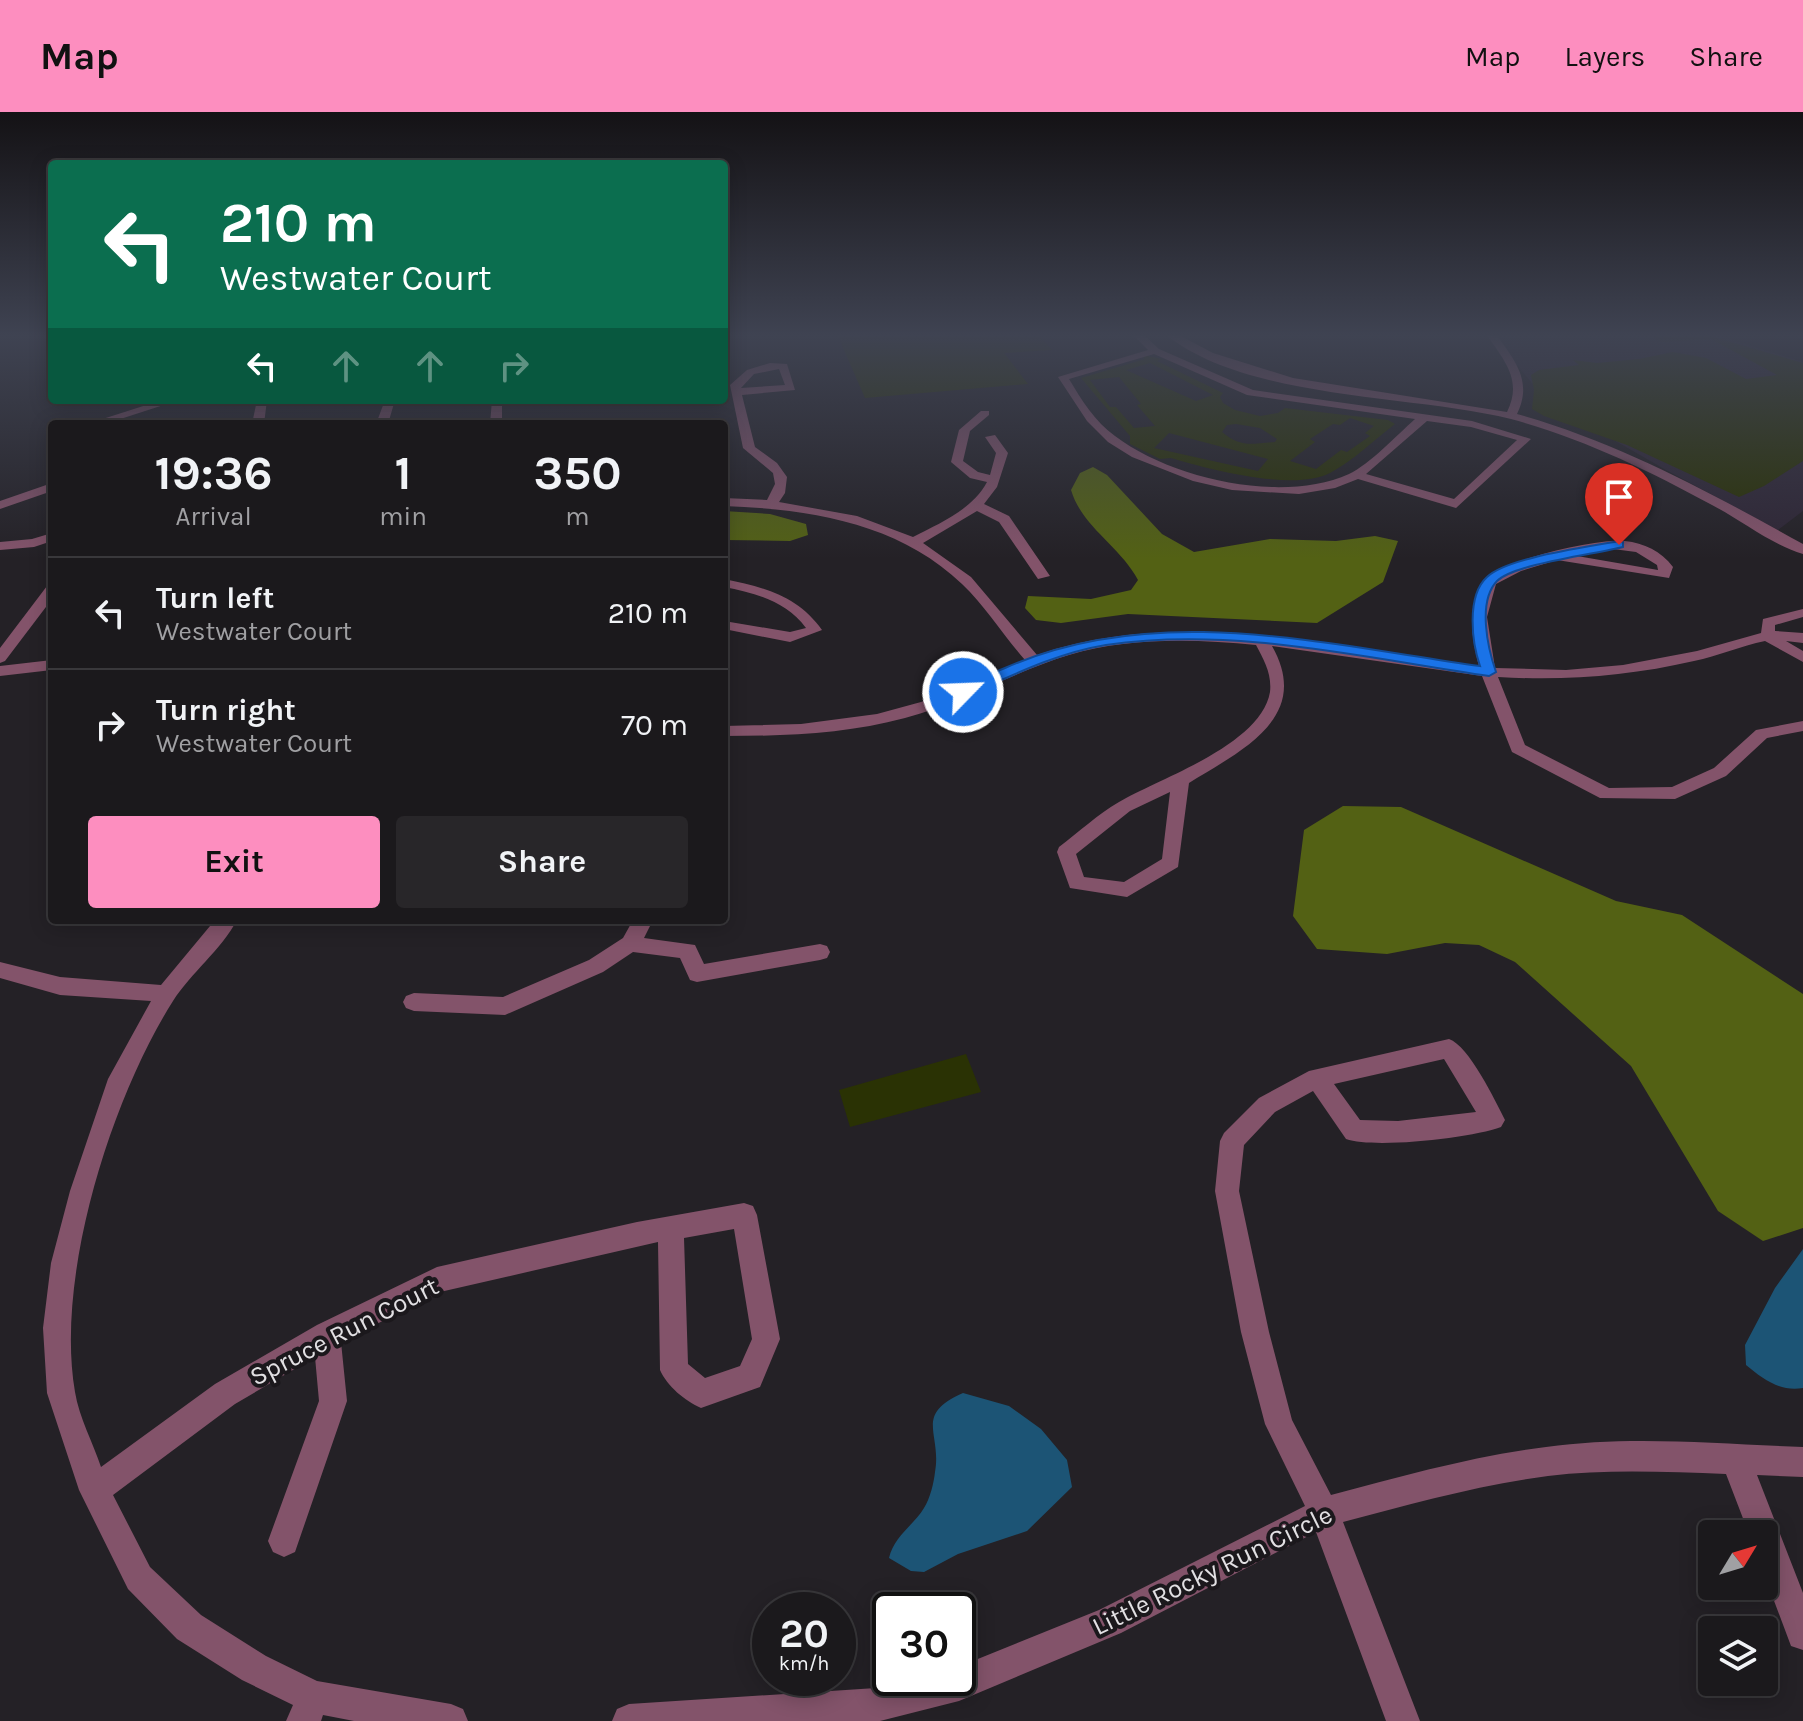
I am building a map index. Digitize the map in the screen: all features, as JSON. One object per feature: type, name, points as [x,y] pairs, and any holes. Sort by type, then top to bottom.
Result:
[{"type":"street","points":[[106,420],[143,409]]},
{"type":"street","points":[[740,409],[749,448],[774,466],[783,481],[781,492],[772,503]]},
{"type":"street","points":[[1085,409],[1112,440],[1106,446],[1123,456],[1139,457],[1214,483],[1290,490],[1329,486],[1357,475],[1425,417]]},
{"type":"street","points":[[1357,475],[1456,504],[1525,439],[1472,424],[1361,409]]},
{"type":"street","points":[[1469,409],[1511,416],[1626,455],[1692,487],[1803,550]]},
{"type":"street","points":[[1511,416],[1515,409]]},
{"type":"street","points":[[985,413],[965,430],[957,462],[974,475],[994,480]]},
{"type":"street","points":[[911,544],[978,506],[999,472],[1002,453],[991,437]]},
{"type":"street","points":[[0,505],[48,488]]},
{"type":"street","points":[[728,502],[772,503],[837,515],[882,529],[934,555],[965,579],[1033,660]]},
{"type":"street","points":[[978,506],[1004,519],[1043,576]]},
{"type":"street","points":[[0,546],[34,543],[48,538]]},
{"type":"street","points":[[1561,557],[1664,575],[1666,567],[1650,553],[1619,545],[1512,567],[1491,580],[1481,602],[1482,651],[1518,748],[1606,794],[1675,793],[1720,772],[1762,734],[1803,726]]},
{"type":"street","points":[[728,584],[761,591],[802,610],[815,630],[790,637],[728,626]]},
{"type":"street","points":[[0,658],[48,594]]},
{"type":"street","points":[[1768,636],[1768,622],[1803,613]]},
{"type":"street","points":[[728,731],[824,728],[891,716],[951,696],[1033,660],[1092,644],[1153,636],[1201,634],[1260,638],[1489,672],[1548,675],[1648,667],[1721,651],[1768,636],[1803,638]]},
{"type":"street","points":[[1768,636],[1803,657]]},
{"type":"street","points":[[1180,780],[1171,862],[1127,890],[1077,883],[1066,852],[1124,807],[1180,780],[1255,733],[1274,708],[1277,673],[1260,638]]},
{"type":"street","points":[[0,671],[48,665]]},
{"type":"street","points":[[224,924],[166,994],[119,1079],[82,1191],[64,1263],[57,1328],[61,1393],[94,1490],[139,1578],[189,1627],[254,1668],[309,1709],[451,1721]]},
{"type":"street","points":[[414,1002],[505,1006],[596,966],[630,944],[641,924]]},
{"type":"street","points":[[630,944],[688,951],[697,974],[820,952]]},
{"type":"street","points":[[0,970],[60,986],[166,994]]},
{"type":"street","points":[[1317,1078],[1354,1131],[1398,1132],[1493,1120],[1449,1048],[1317,1078],[1267,1105],[1232,1141],[1227,1191],[1255,1332],[1279,1424],[1324,1512],[1403,1721]]},
{"type":"street","name":"Spruce Run Court","points":[[94,1490],[225,1394],[327,1335],[437,1280],[671,1228],[744,1215],[766,1339],[750,1377],[701,1394],[674,1370],[671,1228]]},
{"type":"street","points":[[284,1541],[333,1401],[327,1335]]},
{"type":"street","name":"Little Rocky Run Circle","points":[[629,1721],[877,1713],[959,1684],[1110,1622],[1324,1512],[1458,1476],[1549,1461],[1637,1456],[1803,1462]]},
{"type":"street","points":[[1735,1458],[1803,1634]]},
{"type":"shaded area","points":[[1568,409],[1803,409],[1803,511],[1778,530],[1600,432]]},
{"type":"green space","points":[[1107,409],[1118,409],[1134,428],[1155,426],[1141,409],[1233,409],[1260,416],[1294,409],[1388,420],[1395,424],[1330,473],[1295,480],[1251,477],[1171,458],[1160,459],[1130,444],[1130,436]],"holes":[[[1350,418],[1374,426],[1365,433],[1370,436],[1347,452],[1341,450],[1316,469],[1290,461],[1315,442],[1310,439],[1333,424],[1340,425]],[[1227,425],[1260,428],[1277,439],[1275,442],[1242,443],[1222,432]],[[1169,433],[1268,459],[1258,471],[1154,448]]]},
{"type":"green space","points":[[1532,409],[1803,409],[1803,461],[1764,486],[1739,497],[1627,445]]},
{"type":"green space","points":[[1093,467],[1107,475],[1162,534],[1194,552],[1270,539],[1336,541],[1375,536],[1398,541],[1383,582],[1317,623],[1128,614],[1061,623],[1036,620],[1025,608],[1028,596],[1091,599],[1131,590],[1138,580],[1076,503],[1071,490],[1080,473]]},
{"type":"green space","points":[[728,511],[770,514],[806,524],[808,535],[790,541],[728,540]]},
{"type":"green space","points":[[1343,806],[1401,807],[1616,901],[1682,915],[1803,994],[1803,1228],[1763,1241],[1718,1211],[1631,1066],[1515,962],[1479,945],[1445,943],[1387,954],[1317,949],[1293,916],[1304,830]]},
{"type":"green space","points":[[966,1054],[981,1092],[850,1127],[839,1090]]},
{"type":"water","points":[[1803,1249],[1803,1388],[1795,1389],[1779,1386],[1746,1365],[1745,1345],[1775,1288]]},
{"type":"water","points":[[963,1393],[1009,1406],[1041,1429],[1067,1460],[1072,1487],[1027,1531],[958,1554],[924,1572],[911,1571],[889,1558],[891,1550],[920,1514],[930,1495],[936,1458],[934,1417],[948,1401]]},
{"type":"route","points":[[963,692],[1033,660],[1063,651],[1105,641],[1201,634],[1260,638],[1489,672],[1482,651],[1481,602],[1491,580],[1512,567],[1619,545]]}]
